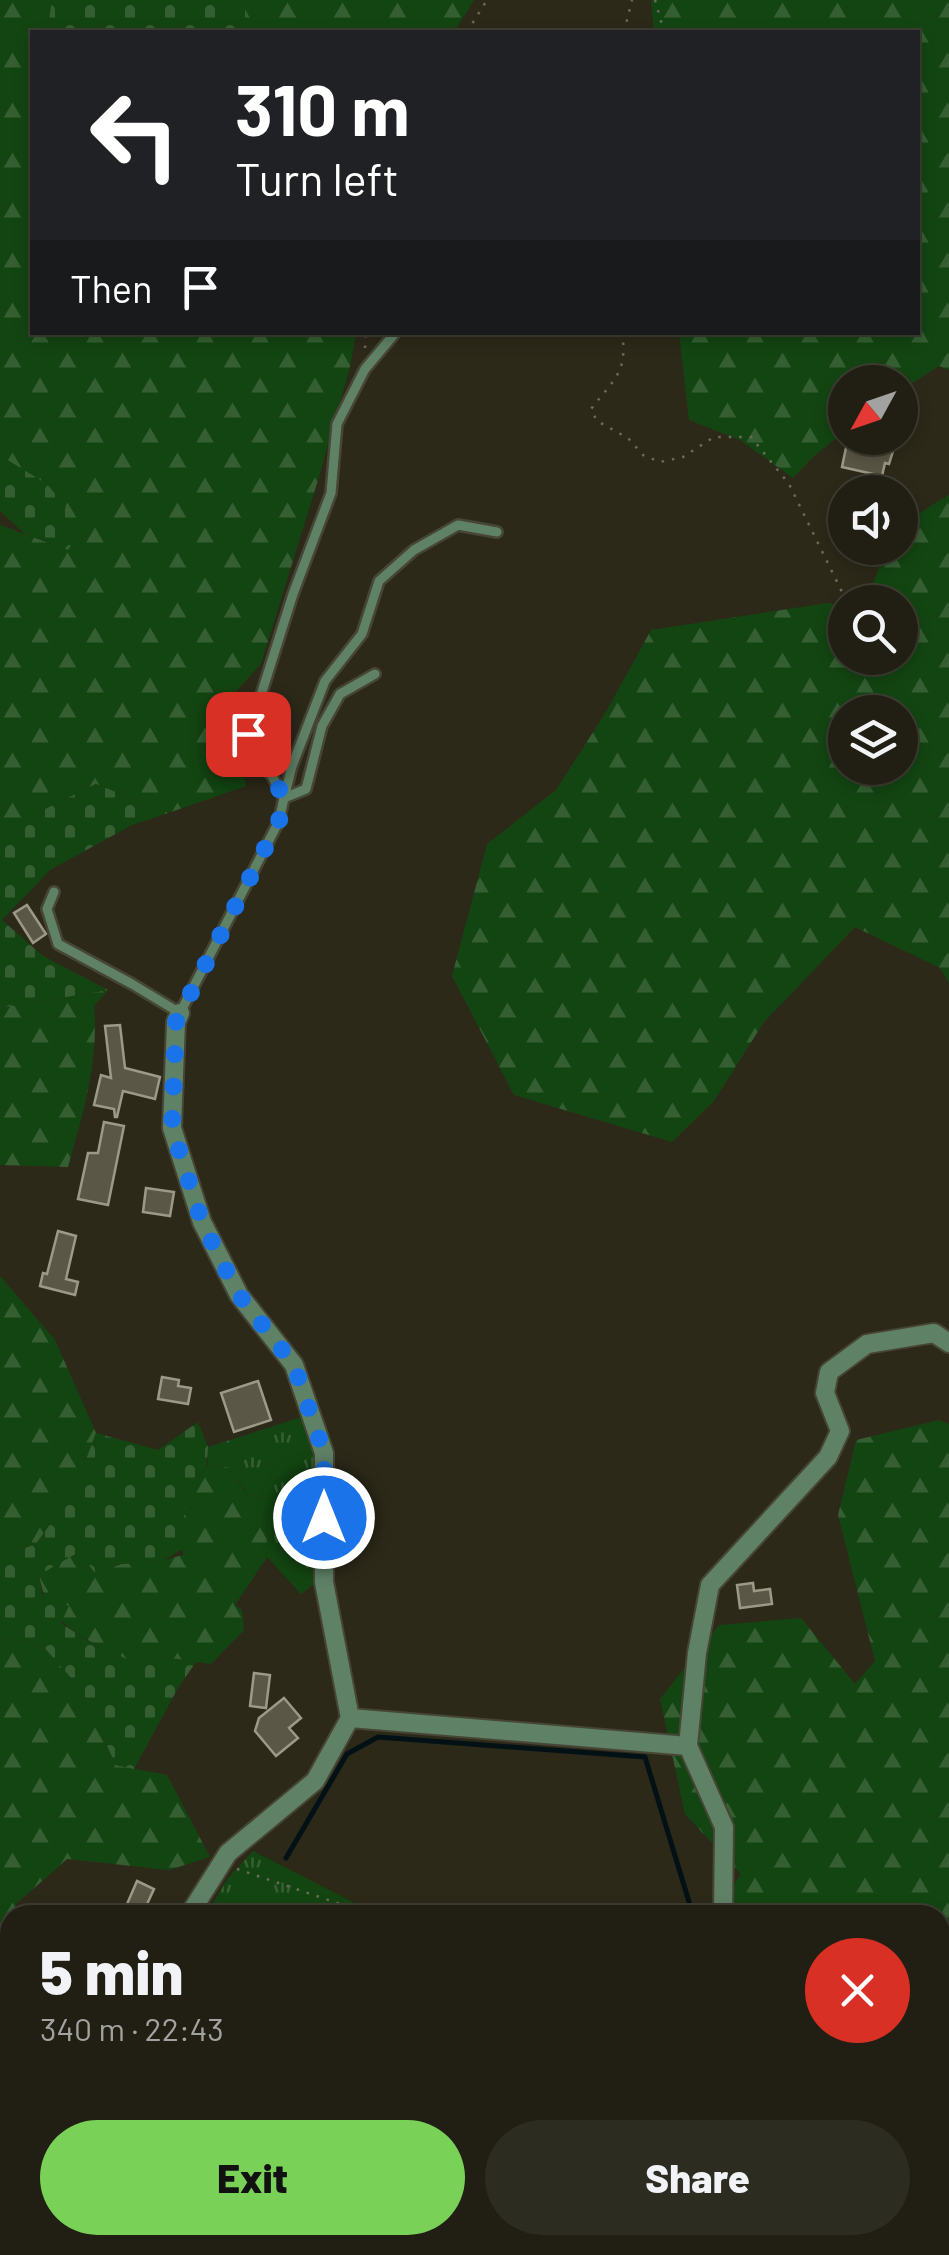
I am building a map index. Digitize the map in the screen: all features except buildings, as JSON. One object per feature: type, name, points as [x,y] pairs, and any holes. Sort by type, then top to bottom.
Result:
[{"type":"street","points":[[180,1013],[176,1022],[172,1128],[202,1222],[239,1295],[294,1365],[324,1453],[324,1582],[350,1718],[316,1781],[228,1853],[195,1905]]},
{"type":"street","points":[[723,1905],[724,1828],[688,1746],[697,1653],[710,1585],[828,1457],[840,1431],[826,1394],[829,1372],[868,1344],[934,1333],[949,1343]]},
{"type":"street","points":[[350,1718],[688,1746]]},
{"type":"lane","points":[[284,798],[252,753],[248,734],[293,594],[331,493],[336,424],[365,370],[394,335]]},
{"type":"lane","points":[[54,892],[47,909],[58,944],[180,1013],[279,821],[298,750],[325,680],[362,634],[379,581],[414,550],[458,526],[497,532]]},
{"type":"lane","points":[[284,798],[306,789],[322,726],[340,694],[375,674]]},
{"type":"path","points":[[468,30],[487,0]]},
{"type":"path","points":[[624,30],[632,0]]},
{"type":"path","points":[[655,0],[663,30]]},
{"type":"path","points":[[622,335],[622,369],[590,409],[597,421],[660,462],[682,457],[714,437],[752,437],[789,484],[839,585]]},
{"type":"path","points":[[221,1864],[347,1905]]},
{"type":"green space","points":[[0,0],[52,0],[47,30],[30,30],[30,335],[356,335],[318,480],[261,664],[229,699],[246,786],[168,813],[96,784],[0,831],[0,525],[68,550],[6,459],[0,465]]},
{"type":"green space","points":[[52,0],[240,0],[251,20],[238,30],[47,30]]},
{"type":"green space","points":[[240,0],[474,0],[455,30],[238,30],[251,20]]},
{"type":"green space","points":[[651,0],[949,0],[949,370],[939,366],[918,379],[918,365],[828,365],[828,445],[793,478],[740,440],[689,420],[679,335],[920,335],[920,30],[654,30]]},
{"type":"green space","points":[[6,459],[47,484],[82,527],[68,550],[25,534],[0,511],[0,465]]},
{"type":"green space","points":[[949,495],[949,983],[940,968],[855,927],[764,1022],[714,1101],[672,1142],[514,1095],[452,976],[487,844],[556,790],[606,712],[651,630],[828,603],[828,675],[918,675],[918,585],[872,585],[880,565],[918,565],[918,516]]},
{"type":"green space","points":[[96,784],[168,813],[132,825],[50,870],[2,920],[43,956],[108,990],[0,1008],[0,831]]},
{"type":"green space","points":[[108,990],[94,1006],[92,1067],[68,1167],[0,1165],[0,1008]]},
{"type":"green space","points":[[0,1276],[55,1340],[96,1433],[74,1491],[36,1544],[0,1557]]},
{"type":"green space","points":[[305,1416],[318,1453],[318,1581],[301,1594],[267,1557],[266,1498],[248,1495],[228,1467],[208,1466],[208,1447]]},
{"type":"green space","points":[[939,1420],[949,1424],[949,1905],[719,1905],[741,1874],[685,1814],[660,1699],[719,1625],[801,1618],[855,1684],[875,1661],[838,1515],[856,1440]]},
{"type":"green space","points":[[198,1422],[208,1447],[207,1466],[191,1484],[181,1529],[183,1549],[164,1560],[122,1564],[95,1573],[79,1552],[39,1575],[42,1594],[69,1606],[61,1623],[86,1640],[133,1662],[169,1658],[196,1662],[134,1769],[116,1765],[79,1687],[42,1645],[0,1637],[0,1557],[36,1544],[74,1491],[96,1433],[158,1450]]},
{"type":"green space","points":[[207,1466],[228,1467],[247,1495],[266,1498],[267,1557],[235,1605],[242,1610],[244,1630],[211,1664],[169,1658],[137,1665],[89,1641],[62,1622],[44,1593],[39,1574],[79,1551],[95,1573],[121,1564],[183,1555],[181,1529],[191,1484]]},
{"type":"green space","points":[[0,1637],[42,1645],[79,1687],[116,1765],[167,1775],[210,1857],[169,1870],[67,1859],[16,1905],[0,1905]]},
{"type":"green space","points":[[253,1851],[358,1905],[212,1905],[228,1878]]},
{"type":"waterway","points":[[286,1858],[347,1754],[378,1737],[645,1757],[690,1905]]},
{"type":"route","points":[[248,734],[252,753],[284,798],[279,821],[176,1022],[172,1128],[202,1222],[226,1270],[239,1295],[294,1365],[324,1453],[324,1518]]}]
